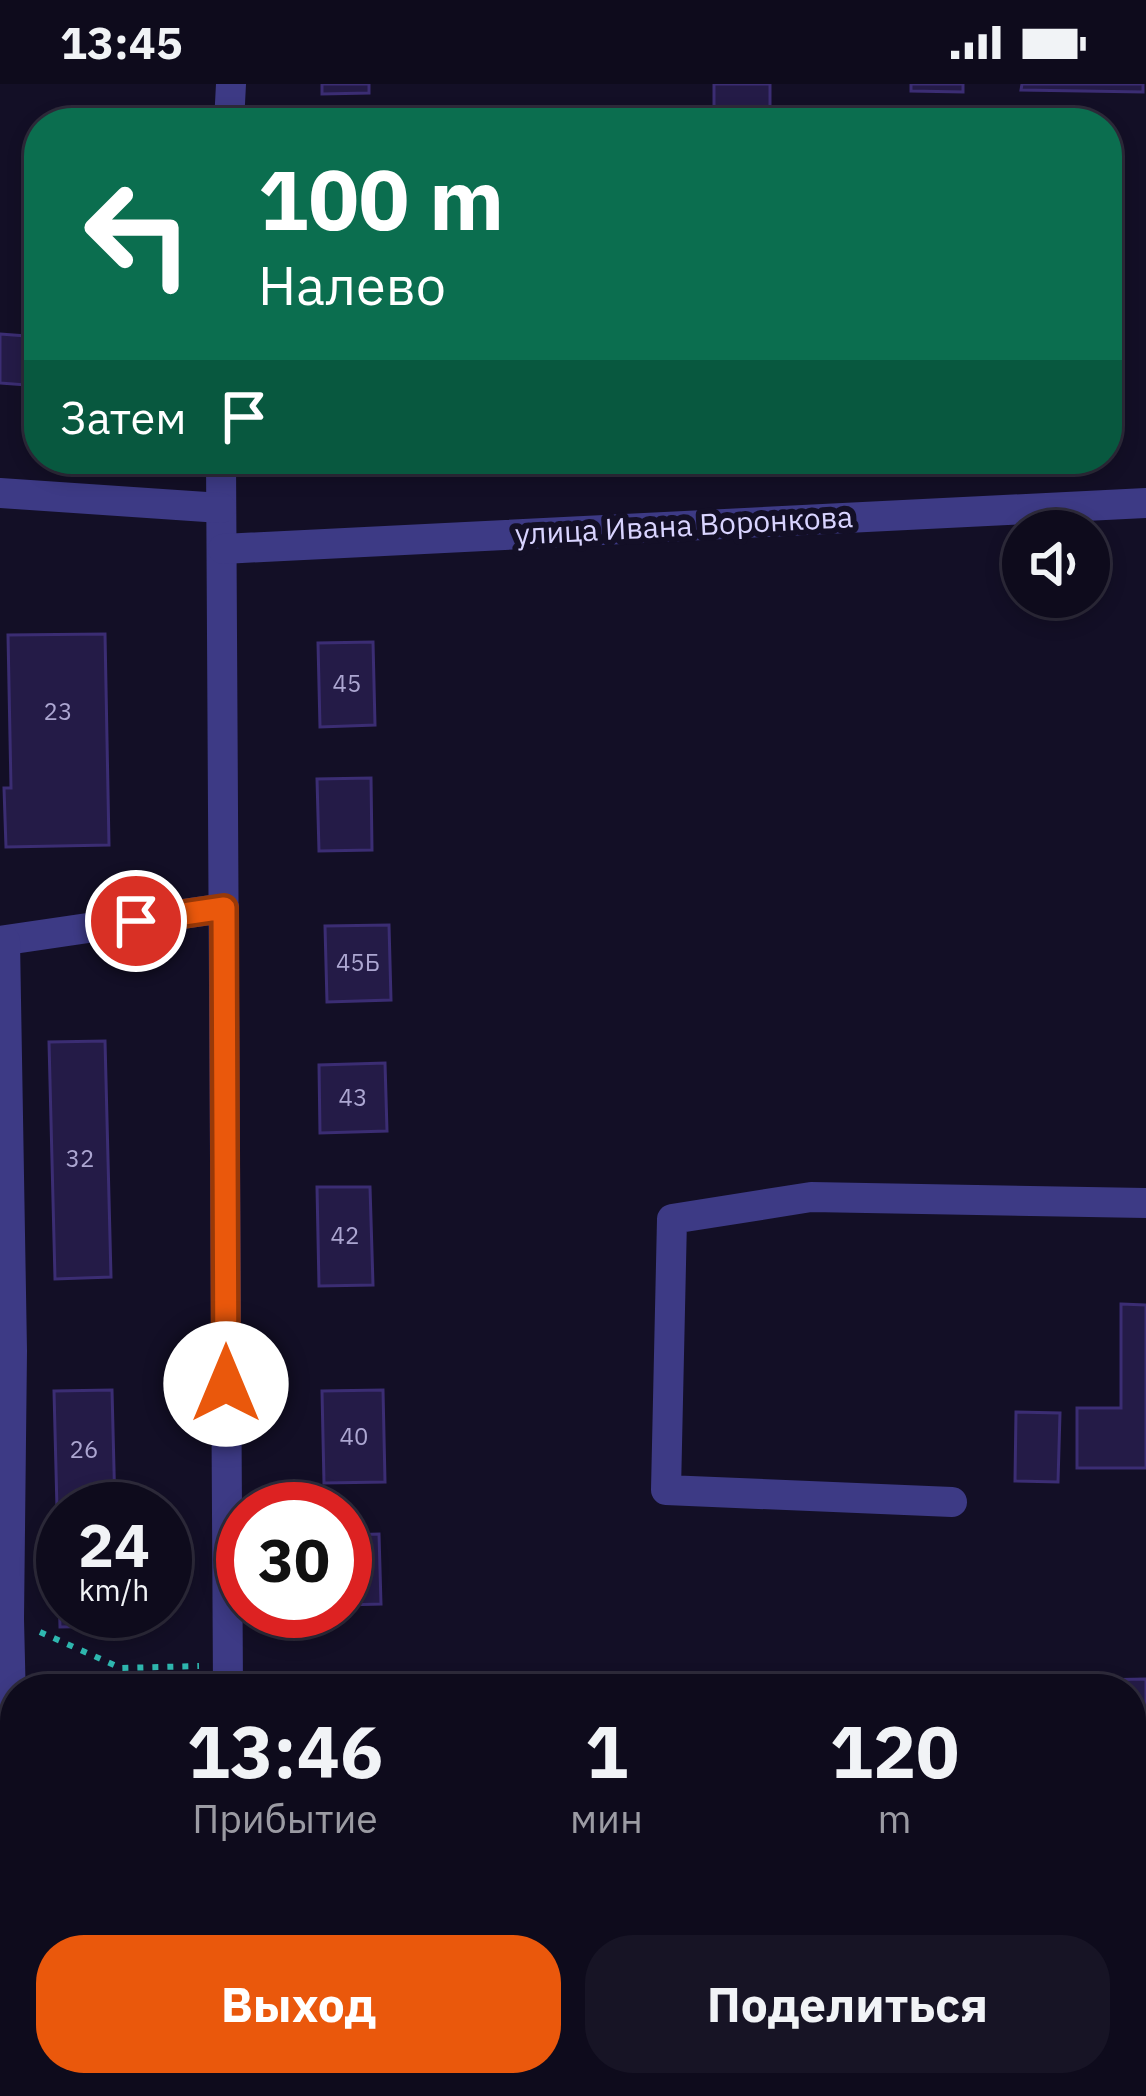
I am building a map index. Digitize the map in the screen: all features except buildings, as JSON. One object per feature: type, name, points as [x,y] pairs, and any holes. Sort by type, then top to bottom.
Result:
[{"type":"street","points":[[221,474],[228,1674]]},
{"type":"street","points":[[0,493],[221,508]]},
{"type":"street","name":"улица Ивана Воронкова","points":[[223,549],[1146,502]]},
{"type":"street","points":[[10,1674],[4,1580],[3,941],[224,908]]},
{"type":"street","points":[[952,1502],[666,1490],[672,1219],[811,1197],[1146,1203]]},
{"type":"path","points":[[9,1619],[121,1667],[196,1674]]},
{"type":"route","points":[[136,921],[224,908],[226,1384]]}]
